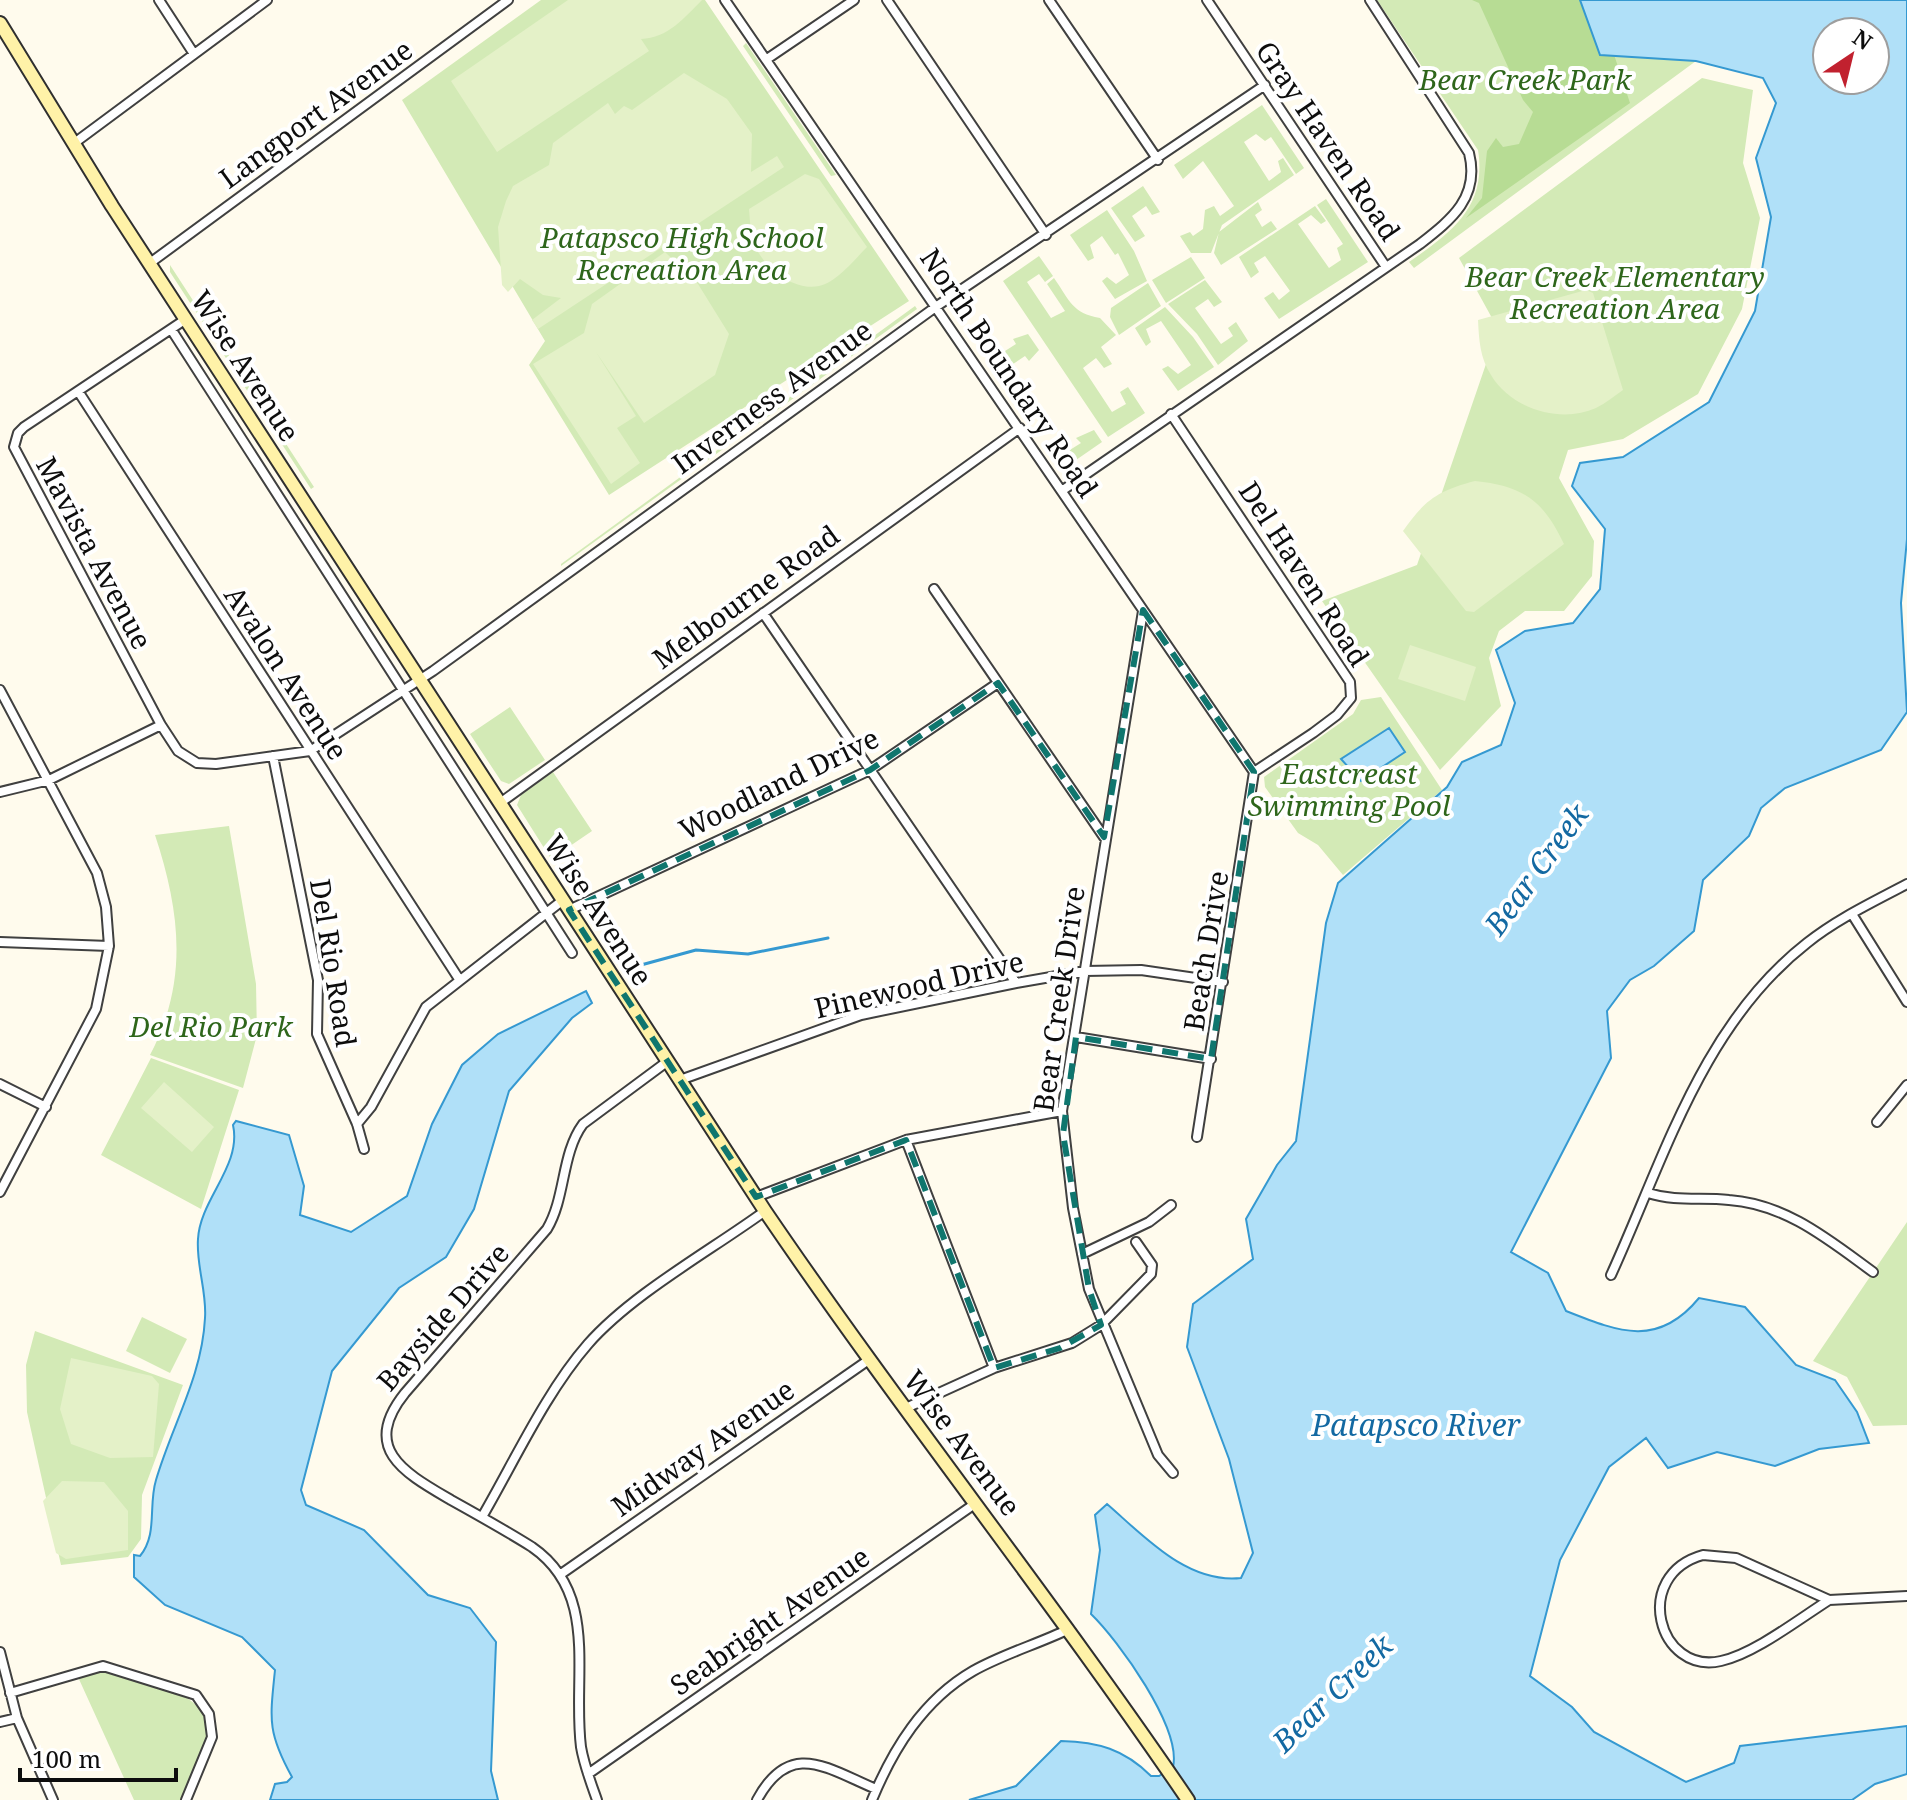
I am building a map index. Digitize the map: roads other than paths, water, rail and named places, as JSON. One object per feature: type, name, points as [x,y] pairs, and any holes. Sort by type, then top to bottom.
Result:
[{"type":"main road","name":"Wise Avenue","points":[[0,23],[73,144],[765,1211],[870,1359],[1070,1629],[1188,1800]]},
{"type":"street","points":[[159,0],[194,54]]},
{"type":"street","points":[[73,144],[267,0]]},
{"type":"street","name":"Langport Avenue","points":[[150,263],[508,0]]},
{"type":"street","name":"North Boundary Road","points":[[725,0],[1254,772]]},
{"type":"street","points":[[767,59],[854,0]]},
{"type":"street","points":[[887,0],[1046,235]]},
{"type":"street","points":[[1049,0],[1158,160]]},
{"type":"street","name":"Gray Haven Road","points":[[1207,0],[1386,267]]},
{"type":"street","points":[[1063,490],[1420,244],[1463,204],[1473,169],[1457,131],[1370,0]]},
{"type":"street","name":"Inverness Avenue","points":[[310,751],[420,680],[937,306],[1158,160],[1265,85]]},
{"type":"street","name":"Mavista Avenue","points":[[186,319],[24,427],[18,433],[14,447],[161,725],[178,751],[197,763],[310,751]]},
{"type":"street","name":"Wise Avenue","points":[[171,329],[572,953]]},
{"type":"street","name":"Avalon Avenue","points":[[78,391],[459,979]]},
{"type":"street","name":"Del Haven Road","points":[[1171,414],[1350,682],[1351,698],[1337,715],[1254,772]]},
{"type":"street","name":"Melbourne Road","points":[[500,803],[1020,428]]},
{"type":"street","points":[[934,589],[1104,837]]},
{"type":"street","name":"Bear Creek Drive","points":[[1143,610],[1062,1111],[1082,1254],[1101,1325],[1158,1455],[1173,1473]]},
{"type":"street","points":[[763,613],[1016,983]]},
{"type":"street","name":"Woodland Drive","points":[[357,1124],[371,1107],[415,1021],[431,1002],[546,913],[870,770],[998,683]]},
{"type":"street","points":[[0,690],[97,873],[106,907],[109,946],[96,1009],[0,1192]]},
{"type":"street","points":[[0,792],[49,780],[161,725]]},
{"type":"street","name":"Del Rio Road","points":[[273,756],[318,980],[317,1034],[357,1124],[364,1149]]},
{"type":"street","name":"Beach Drive","points":[[1197,1137],[1254,772]]},
{"type":"street","points":[[1611,1275],[1677,1122],[1716,1045],[1782,965],[1823,931],[1907,884]]},
{"type":"street","points":[[1852,914],[1907,1002]]},
{"type":"street","points":[[0,942],[109,946]]},
{"type":"street","name":"Pinewood Drive","points":[[680,1080],[861,1015],[1016,983],[1085,971],[1141,970],[1223,982]]},
{"type":"street","points":[[1076,1037],[1211,1059]]},
{"type":"street","name":"Bayside Drive","points":[[597,1800],[581,1748],[577,1612],[561,1574],[543,1554],[398,1466],[387,1444],[390,1415],[547,1229],[557,1209],[572,1145],[583,1124],[668,1061]]},
{"type":"street","points":[[0,1084],[46,1107]]},
{"type":"street","points":[[1877,1122],[1907,1085]]},
{"type":"street","points":[[756,1197],[906,1140],[1062,1111]]},
{"type":"street","points":[[906,1140],[994,1368]]},
{"type":"street","points":[[1648,1193],[1666,1199],[1729,1200],[1770,1208],[1809,1226],[1873,1272]]},
{"type":"street","points":[[1082,1254],[1149,1222],[1171,1205]]},
{"type":"street","points":[[482,1517],[563,1379],[587,1346],[620,1314],[765,1211]]},
{"type":"street","points":[[906,1408],[994,1368],[1060,1348],[1101,1325],[1151,1274],[1152,1265],[1136,1242]]},
{"type":"street","name":"Midway Avenue","points":[[561,1574],[870,1359]]},
{"type":"street","name":"Seabright Avenue","points":[[588,1774],[976,1503]]},
{"type":"street","points":[[1829,1600],[1736,1657],[1715,1662],[1696,1659],[1673,1644],[1661,1621],[1658,1606],[1665,1582],[1677,1569],[1693,1558],[1713,1554],[1736,1558],[1829,1600],[1907,1596]]},
{"type":"street","points":[[872,1800],[906,1734],[945,1691],[975,1670],[1070,1629]]},
{"type":"street","points":[[0,1652],[17,1718],[53,1800]]},
{"type":"street","points":[[10,1693],[103,1666],[196,1695],[209,1714],[212,1737],[186,1800]]},
{"type":"street","points":[[0,1722],[17,1718]]},
{"type":"street","points":[[757,1800],[772,1776],[796,1763],[819,1765],[876,1789]]},
{"type":"water","name":"Patapsco River","points":[[1580,0],[1907,0],[1907,539],[1901,603],[1907,712],[1881,750],[1785,788],[1761,808],[1749,836],[1703,880],[1694,931],[1654,966],[1630,980],[1607,1011],[1611,1058],[1511,1252],[1548,1273],[1566,1311],[1603,1325],[1637,1331],[1653,1330],[1684,1314],[1699,1298],[1745,1307],[1796,1365],[1835,1380],[1857,1412],[1869,1443],[1819,1449],[1775,1466],[1717,1452],[1668,1468],[1646,1438],[1609,1467],[1560,1560],[1530,1676],[1572,1707],[1594,1732],[1686,1782],[1734,1763],[1740,1746],[1907,1726],[1907,1774],[1875,1784],[1852,1800],[969,1800],[1016,1786],[1061,1741],[1110,1749],[1131,1759],[1151,1776],[1159,1776],[1173,1767],[1168,1730],[1158,1708],[1131,1664],[1091,1614],[1100,1550],[1095,1515],[1107,1504],[1168,1555],[1185,1566],[1221,1578],[1241,1578],[1253,1553],[1229,1459],[1187,1347],[1193,1304],[1253,1259],[1246,1219],[1277,1165],[1296,1141],[1326,923],[1338,883],[1447,787],[1462,762],[1501,745],[1515,703],[1496,650],[1525,631],[1573,623],[1600,589],[1605,529],[1572,486],[1580,463],[1623,457],[1709,402],[1755,311],[1771,217],[1756,158],[1776,103],[1763,78],[1696,61],[1600,55]]},
{"type":"water","points":[[1389,728],[1405,752],[1361,781],[1341,759]]},
{"type":"water","points":[[586,991],[592,1003],[572,1018],[509,1091],[474,1209],[446,1257],[399,1288],[332,1371],[301,1490],[306,1505],[364,1530],[428,1595],[470,1608],[496,1642],[491,1771],[498,1800],[270,1800],[275,1784],[287,1782],[292,1777],[278,1748],[272,1725],[275,1670],[242,1637],[165,1605],[134,1577],[134,1555],[140,1556],[149,1538],[156,1480],[192,1381],[203,1340],[205,1308],[199,1259],[200,1224],[232,1154],[233,1125],[236,1121],[289,1135],[304,1186],[300,1215],[351,1232],[407,1196],[432,1124],[462,1065],[498,1034]]},
{"type":"waterway","points":[[630,968],[696,950],[748,954],[828,938]]},
{"type":"park label","name":"Bear Creek Park","points":[[1525,80]]},
{"type":"park label","name":"Patapsco High School Recreation Area","points":[[682,254]]},
{"type":"park label","name":"Bear Creek Elementary Recreation Area","points":[[1615,293]]},
{"type":"park label","name":"Eastcreast Swimming Pool","points":[[1349,790]]},
{"type":"park label","name":"Del Rio Park","points":[[211,1027]]},
{"type":"water label","name":"Bear Creek","points":[[1537,870]]},
{"type":"water label","name":"Bear Creek","points":[[1333,1694]]}]
